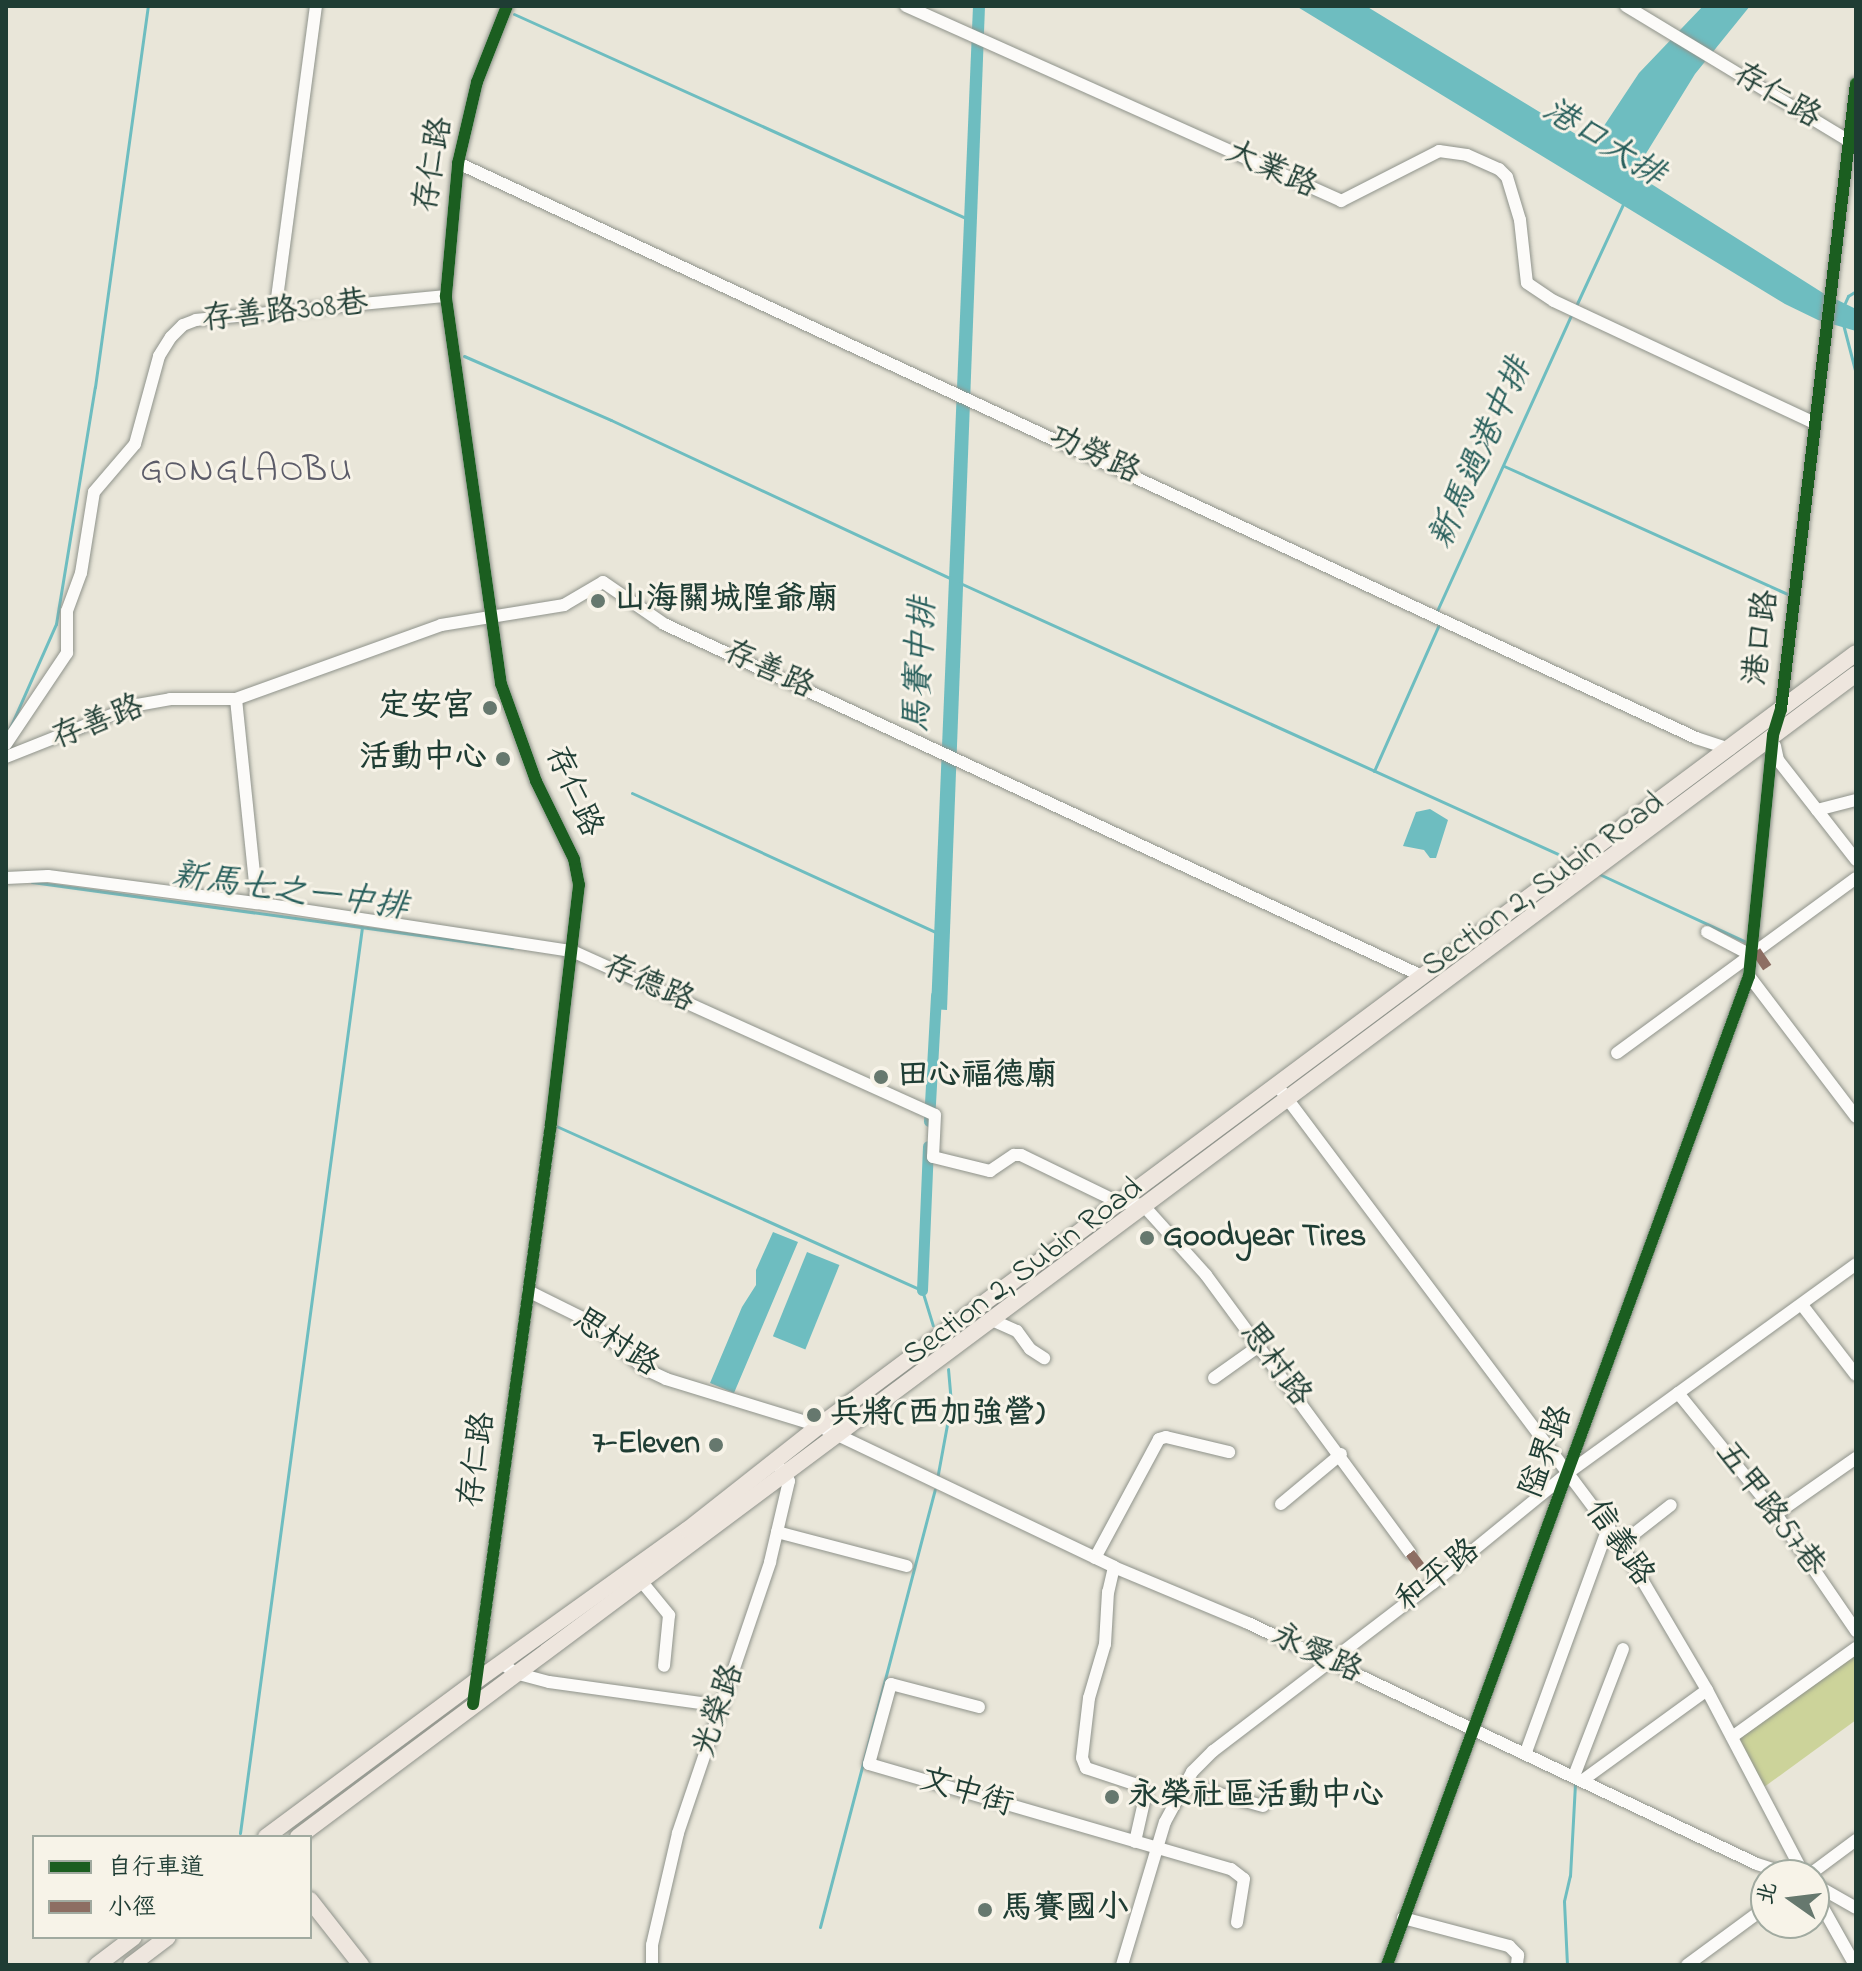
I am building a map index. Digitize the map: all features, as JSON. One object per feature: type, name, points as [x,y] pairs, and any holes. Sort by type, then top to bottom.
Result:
[{"type":"main road","name":"Section 2, Subin Road","points":[[780,1468],[819,1426],[1856,653]]},
{"type":"main road","name":"Section 2, Subin Road","points":[[301,1835],[473,1704],[509,1668],[692,1536],[780,1468],[841,1435],[1143,1205],[1856,674]]},
{"type":"main road","name":"Section 2, Subin Road","points":[[269,1835],[476,1681],[509,1668],[642,1582],[692,1536]]},
{"type":"main road","points":[[312,1903],[361,1965]]},
{"type":"main road","points":[[97,1965],[131,1939]]},
{"type":"main road","points":[[131,1965],[165,1939]]},
{"type":"street","points":[[275,313],[316,6]]},
{"type":"street","name":"存仁路","points":[[473,1704],[579,885],[574,859],[536,781],[501,684],[446,296],[458,163],[477,82],[507,6]]},
{"type":"street","name":"大業路","points":[[906,6],[1341,201],[1439,151],[1467,155],[1499,169],[1507,177],[1520,220],[1527,283],[1554,301],[1814,423]]},
{"type":"street","name":"存仁路","points":[[1626,6],[1768,88],[1846,139]]},
{"type":"street","points":[[1846,139],[1856,83]]},
{"type":"street","name":"港口路","points":[[1751,955],[1773,735],[1781,709],[1846,139]]},
{"type":"street","name":"功勞路","points":[[458,163],[1682,731],[1730,749]]},
{"type":"street","name":"存善路308巷","points":[[6,744],[67,653],[67,611],[81,573],[94,492],[135,444],[159,356],[171,337],[183,325],[196,320],[446,296]]},
{"type":"street","name":"存善路","points":[[6,757],[137,705],[170,699],[236,699],[441,625],[564,605],[603,582],[664,624],[1422,976]]},
{"type":"street","points":[[236,699],[257,903]]},
{"type":"street","points":[[1773,735],[1778,760],[1856,860]]},
{"type":"street","points":[[1817,810],[1856,800]]},
{"type":"street","name":"存德路","points":[[6,878],[48,876],[257,903],[572,951],[935,1115],[933,1157],[990,1171],[1014,1155],[1021,1155],[1118,1202]]},
{"type":"street","points":[[1617,1053],[1856,878]]},
{"type":"street","points":[[1707,932],[1751,955]]},
{"type":"street","name":"隘界路","points":[[1387,1965],[1749,976],[1751,955]]},
{"type":"street","points":[[1749,976],[1852,1101],[1856,1117]]},
{"type":"street","name":"信義路","points":[[1277,1085],[1609,1525],[1707,1690],[1798,1859]]},
{"type":"street","points":[[1118,1202],[1143,1205]]},
{"type":"street","name":"思村路","points":[[1143,1205],[1206,1275],[1341,1454],[1410,1553]]},
{"type":"street","name":"和平路","points":[[1122,1965],[1155,1848],[1184,1784],[1213,1751],[1433,1583],[1569,1472],[1856,1264]]},
{"type":"street","name":"思村路","points":[[528,1291],[589,1321],[645,1369],[666,1379],[841,1435]]},
{"type":"street","points":[[1802,1305],[1856,1375]]},
{"type":"street","points":[[992,1320],[1017,1331],[1030,1349],[1044,1358]]},
{"type":"street","points":[[1214,1378],[1259,1346]]},
{"type":"street","name":"五甲路57巷","points":[[1678,1393],[1776,1514],[1856,1631]]},
{"type":"street","name":"永愛路","points":[[841,1435],[1114,1567],[1526,1752],[1750,1861]]},
{"type":"street","points":[[1095,1558],[1159,1439],[1169,1438],[1229,1452]]},
{"type":"street","points":[[1281,1504],[1341,1454]]},
{"type":"street","points":[[1776,1514],[1856,1458]]},
{"type":"street","name":"光榮路","points":[[652,1965],[652,1945],[678,1833],[777,1532],[789,1481],[780,1468]]},
{"type":"street","points":[[1621,1544],[1671,1505]]},
{"type":"street","points":[[1526,1752],[1609,1525]]},
{"type":"street","points":[[777,1532],[907,1566]]},
{"type":"street","points":[[1114,1567],[1108,1592],[1105,1644],[1089,1698],[1082,1758],[1086,1768],[1142,1788],[1145,1800],[1135,1842]]},
{"type":"street","points":[[642,1582],[669,1615],[664,1666]]},
{"type":"street","points":[[1732,1737],[1856,1648]]},
{"type":"street","points":[[1578,1778],[1623,1649]]},
{"type":"street","points":[[509,1668],[549,1682],[722,1706]]},
{"type":"street","name":"文中街","points":[[979,1707],[891,1684],[869,1764],[1231,1869],[1244,1879],[1237,1922]]},
{"type":"street","points":[[1578,1778],[1707,1690]]},
{"type":"street","points":[[1184,1784],[1263,1806]]},
{"type":"street","points":[[1829,1859],[1856,1840]]},
{"type":"street","points":[[1830,1893],[1856,1908]]},
{"type":"street","points":[[1403,1918],[1509,1946],[1518,1955],[1517,1965]]},
{"type":"street","points":[[1687,1965],[1750,1919]]},
{"type":"street","points":[[1830,1920],[1855,1965]]},
{"type":"green space","points":[[1856,1648],[1856,1720],[1760,1790],[1732,1737]]},
{"type":"water","points":[[973,6],[985,6],[947,1010],[931,1009]]},
{"type":"water","name":"港口大排","points":[[1296,6],[1366,6],[1592,144],[1639,73],[1703,6],[1750,6],[1695,74],[1634,173],[1823,293],[1856,309],[1856,331],[1818,320],[1785,304]]},
{"type":"water","points":[[1430,809],[1448,820],[1436,858],[1430,858],[1424,850],[1403,846],[1416,812]]},
{"type":"water","points":[[773,1232],[798,1242],[734,1393],[710,1383],[742,1307],[756,1285],[756,1270]]},
{"type":"water","points":[[807,1252],[839,1265],[805,1349],[773,1336]]},
{"type":"waterway","points":[[9,730],[56,624],[95,387],[148,6]]},
{"type":"waterway","points":[[514,14],[967,219]]},
{"type":"waterway","name":"新馬過港中排","points":[[1575,308],[1624,202]]},
{"type":"waterway","points":[[1844,305],[1848,296],[1856,291]]},
{"type":"waterway","name":"新馬過港中排","points":[[1436,613],[1571,315]]},
{"type":"waterway","points":[[1843,324],[1856,374]]},
{"type":"waterway","points":[[464,356],[611,420],[950,578]]},
{"type":"waterway","points":[[1504,466],[1788,594]]},
{"type":"waterway","points":[[960,583],[1569,859]]},
{"type":"waterway","name":"新馬過港中排","points":[[1374,771],[1439,624]]},
{"type":"waterway","points":[[632,793],[938,933]]},
{"type":"waterway","points":[[1597,873],[1746,942]]},
{"type":"waterway","name":"新馬七之一中排","points":[[32,882],[512,948]]},
{"type":"waterway","points":[[240,1833],[362,927]]},
{"type":"waterway","name":"馬賽中排","points":[[929,1121],[936,995]]},
{"type":"waterway","points":[[554,1125],[922,1290],[933,1325]]},
{"type":"waterway","name":"馬賽中排","points":[[922,1290],[928,1146]]},
{"type":"waterway","points":[[937,1479],[951,1403],[948,1369]]},
{"type":"waterway","points":[[820,1927],[935,1490]]},
{"type":"waterway","points":[[1567,1965],[1564,1901],[1570,1876],[1575,1783]]},
{"type":"marked path","points":[[1756,951],[1769,970]]},
{"type":"marked path","points":[[1410,1553],[1433,1583]]},
{"type":"cycle path","points":[[473,1704],[551,1123],[579,885],[574,859],[536,781],[501,684],[446,296],[458,163],[477,82],[507,6]]},
{"type":"cycle path","points":[[1387,1965],[1749,976],[1773,735],[1781,709],[1856,83]]},
{"type":"place","name":"山海關城隍爺廟","points":[[598,601]]},
{"type":"place","name":"定安宮","points":[[490,708]]},
{"type":"place","name":"活動中心","points":[[503,759]]},
{"type":"place","name":"田心福德廟","points":[[881,1077]]},
{"type":"place","name":"Goodyear Tires","points":[[1147,1238]]},
{"type":"place","name":"兵將(西加強營)","points":[[814,1415]]},
{"type":"place","name":"7-Eleven","points":[[716,1445]]},
{"type":"place","name":"永榮社區活動中心","points":[[1112,1797]]},
{"type":"place","name":"馬賽國小","points":[[985,1910]]},
{"type":"district","name":"GONGLAOBU","points":[[247,472]]}]
